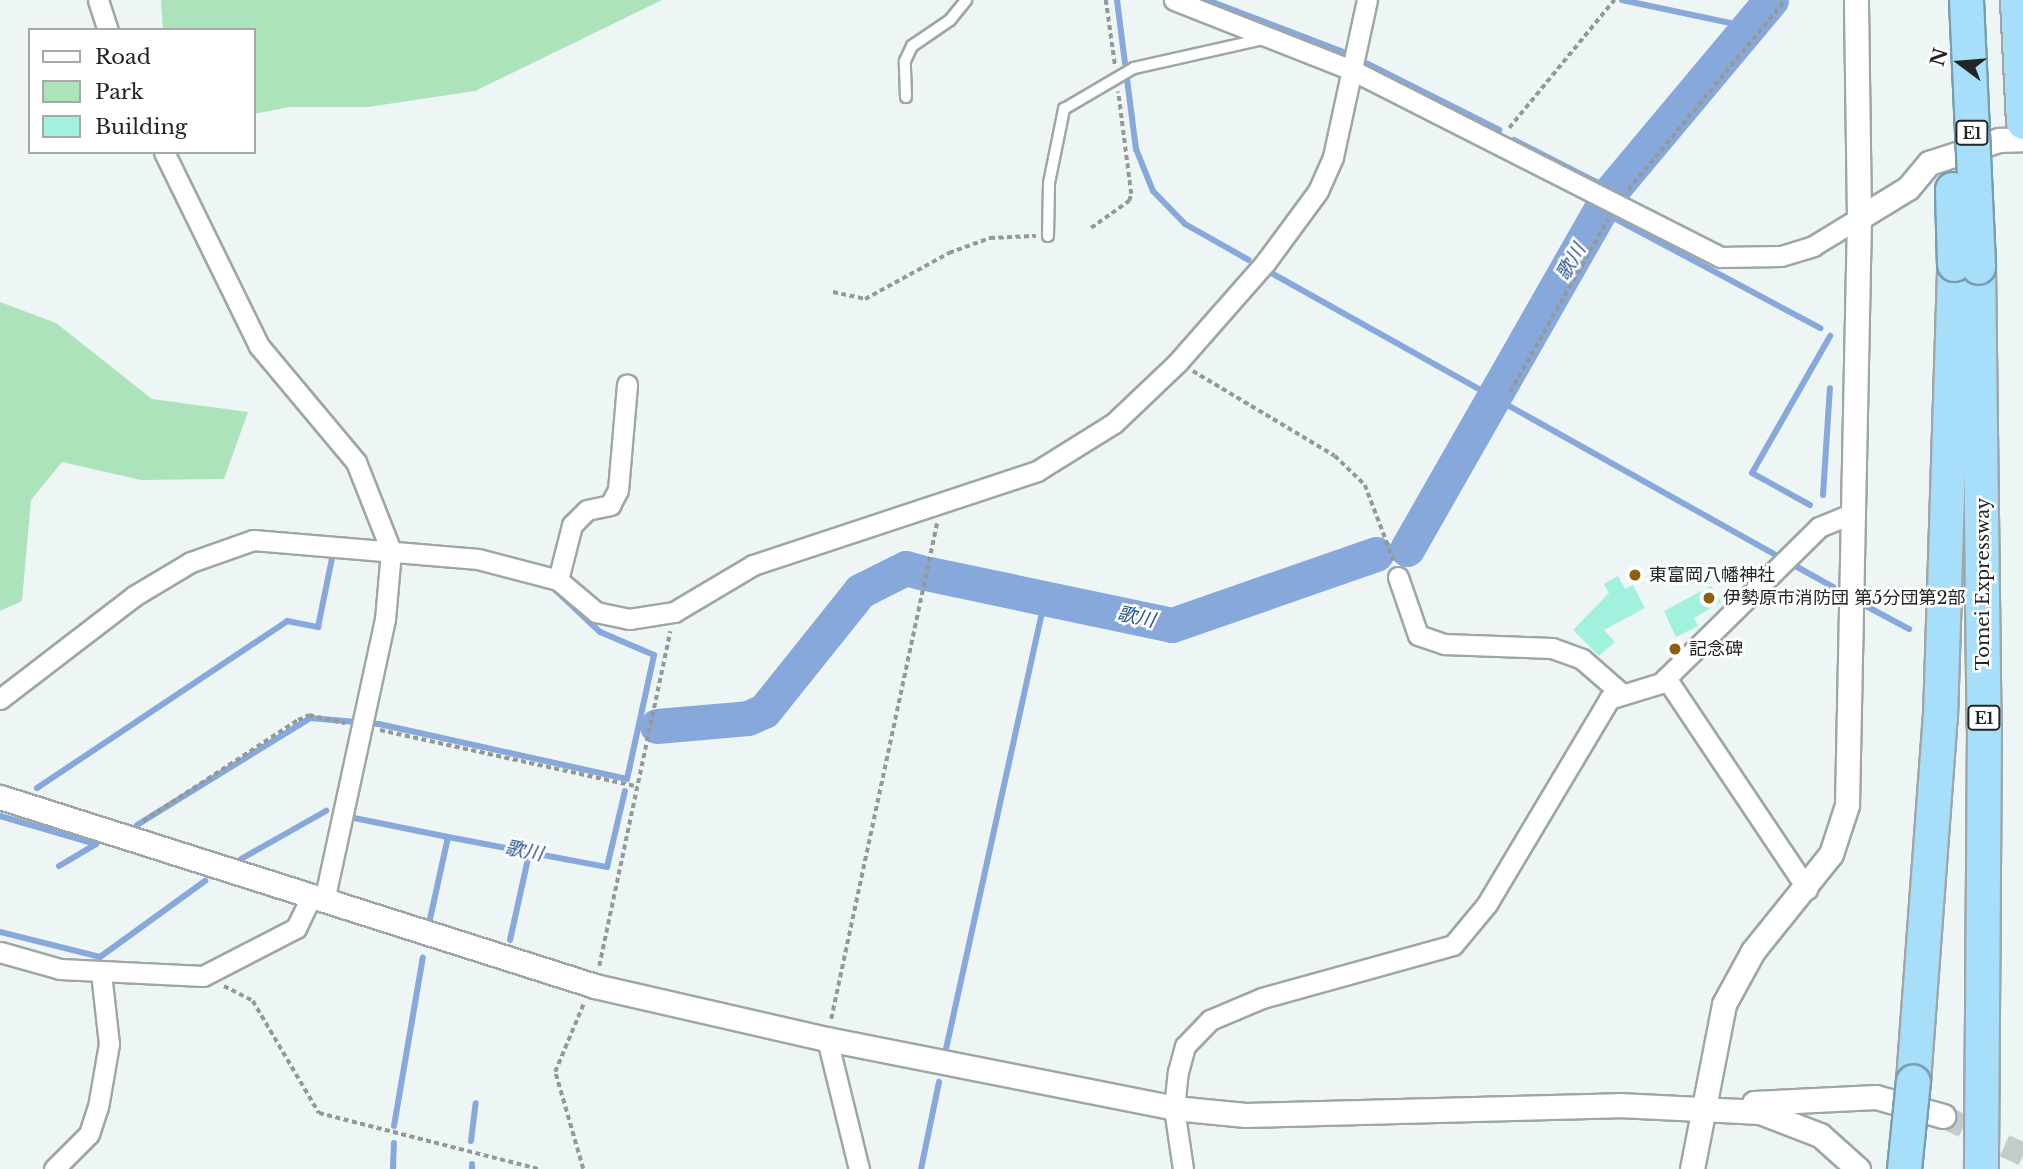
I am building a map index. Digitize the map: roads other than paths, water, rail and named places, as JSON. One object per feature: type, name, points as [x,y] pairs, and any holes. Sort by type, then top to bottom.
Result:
[{"type":"highway","points":[[1904,1169],[1940,717],[1966,265],[1948,0]]},
{"type":"highway","name":"Tomei Expressway","points":[[1966,0],[1966,265],[1984,726],[1981,1169]]},
{"type":"highway","points":[[2018,0],[2023,33]]},
{"type":"highway","points":[[2018,0],[2023,122]]},
{"type":"street","points":[[98,0],[107,28]]},
{"type":"street","points":[[1174,0],[1275,37],[1352,70],[1497,142],[1692,246],[1733,260],[1782,256],[1814,246],[1908,188],[1929,163],[1999,140],[2023,139]]},
{"type":"street","points":[[0,699],[134,596],[191,562],[253,540],[478,559],[558,580],[596,612],[629,619],[674,612],[753,565],[1037,471],[1114,423],[1177,362],[1265,262],[1318,191],[1333,157],[1367,0]]},
{"type":"street","points":[[1692,1169],[1719,1023],[1735,979],[1807,889],[1831,854],[1847,805],[1859,218],[1856,0]]},
{"type":"street","points":[[0,952],[60,969],[204,976],[296,928],[317,899],[382,631],[391,551],[356,462],[260,346],[165,154]]},
{"type":"street","points":[[558,580],[572,526],[587,510],[610,505],[618,490],[626,384]]},
{"type":"street","points":[[1183,1169],[1174,1108],[1185,1046],[1210,1020],[1262,998],[1453,945],[1487,904],[1609,699],[1621,692],[1666,678],[1825,522],[1853,513]]},
{"type":"street","points":[[1398,577],[1418,635],[1444,644],[1552,648],[1581,659],[1621,692]]},
{"type":"street","points":[[1666,678],[1807,889]]},
{"type":"street","points":[[0,797],[595,986],[827,1039],[1174,1108],[1246,1115],[1702,1107],[1876,1097],[1943,1116]]},
{"type":"street","points":[[54,1169],[89,1134],[98,1107],[109,1044],[101,973]]},
{"type":"street","points":[[827,1039],[859,1169]]},
{"type":"street","points":[[1702,1107],[1790,1119],[1820,1135],[1858,1169]]},
{"type":"lane","points":[[906,97],[905,61],[912,46],[950,20],[966,0]]},
{"type":"lane","points":[[1048,236],[1049,183],[1064,108],[1116,76],[1275,37]]},
{"type":"waterway","points":[[1117,0],[1125,63]]},
{"type":"waterway","points":[[1207,0],[1343,52]]},
{"type":"waterway","points":[[1622,0],[1749,27]]},
{"type":"waterway","name":"歌川","points":[[1407,549],[1612,190],[1771,0]]},
{"type":"waterway","points":[[1368,64],[1499,130]]},
{"type":"waterway","points":[[1127,79],[1136,149],[1153,191],[1185,224],[1249,260]]},
{"type":"waterway","points":[[1514,140],[1612,190]]},
{"type":"waterway","points":[[1614,218],[1820,328]]},
{"type":"waterway","points":[[1266,270],[1833,587]]},
{"type":"waterway","points":[[1810,505],[1752,473],[1830,336]]},
{"type":"waterway","points":[[1823,495],[1830,388]]},
{"type":"waterway","points":[[37,788],[287,621],[318,627],[333,553]]},
{"type":"waterway","name":"歌川","points":[[930,574],[1172,625],[1376,554]]},
{"type":"waterway","name":"歌川","points":[[657,726],[748,718],[764,711],[860,591],[906,568],[920,572]]},
{"type":"waterway","points":[[137,825],[310,718],[379,724],[627,779],[654,655],[600,632],[551,586]]},
{"type":"waterway","points":[[946,1049],[1045,598]]},
{"type":"waterway","points":[[1866,606],[1909,629]]},
{"type":"waterway","name":"歌川","points":[[430,919],[448,837],[607,867],[625,791]]},
{"type":"waterway","points":[[241,859],[326,811]]},
{"type":"waterway","points":[[0,816],[96,844]]},
{"type":"waterway","points":[[354,818],[448,837]]},
{"type":"waterway","points":[[59,866],[96,844]]},
{"type":"waterway","points":[[510,940],[529,854]]},
{"type":"waterway","points":[[0,932],[100,957],[205,881]]},
{"type":"waterway","name":"歌川","points":[[394,1126],[423,957]]},
{"type":"waterway","points":[[921,1169],[939,1082]]},
{"type":"waterway","points":[[471,1141],[476,1103]]},
{"type":"waterway","name":"歌川","points":[[393,1169],[394,1143]]},
{"type":"waterway","points":[[472,1164],[472,1169]]},
{"type":"tunnel","points":[[1943,1116],[2023,1154]]},
{"type":"place","name":"東富岡八幡神社","points":[[1635,575]]},
{"type":"place","name":"伊勢原市消防団 第5分団第2部","points":[[1709,598]]},
{"type":"place","name":"記念碑","points":[[1675,649]]}]
